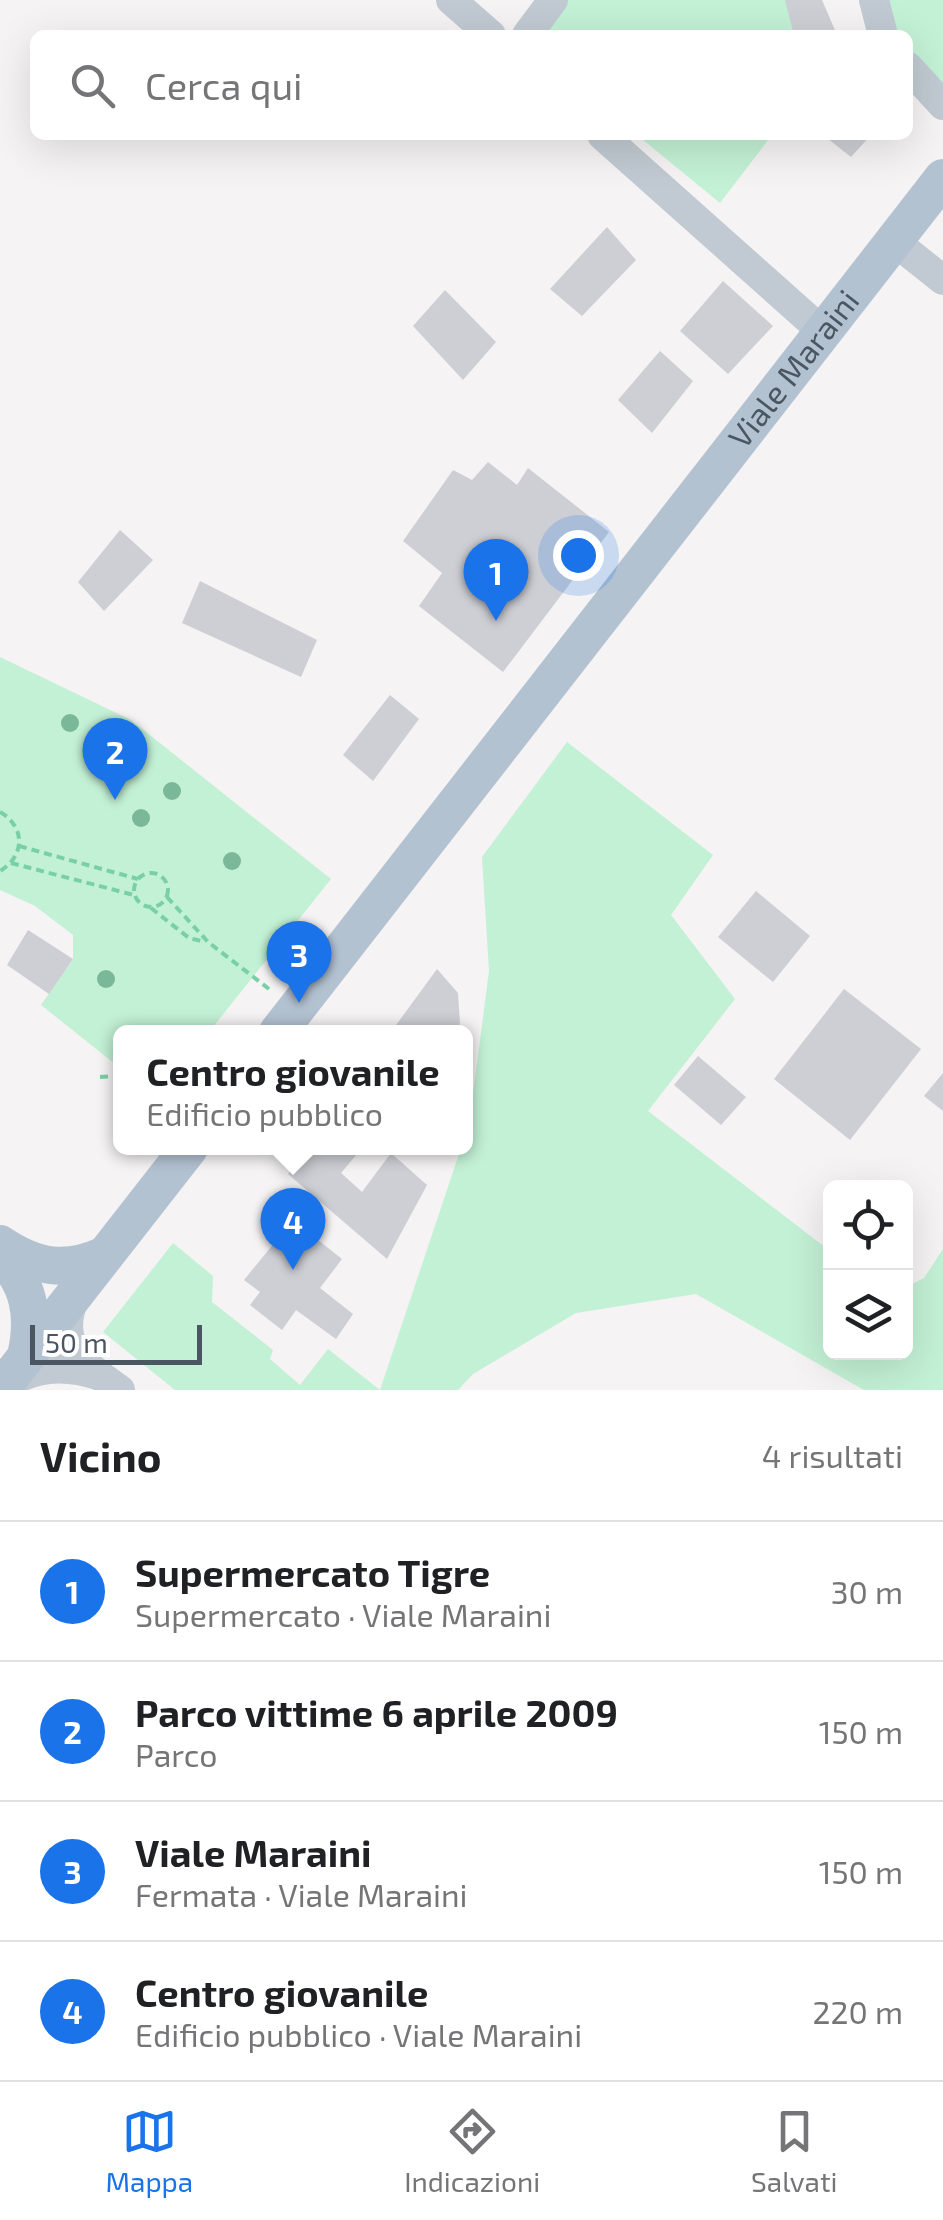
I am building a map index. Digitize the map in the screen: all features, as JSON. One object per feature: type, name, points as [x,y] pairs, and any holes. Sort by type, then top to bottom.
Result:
[{"type":"main road","name":"Viale Maraini","points":[[283,1025],[943,178]]},
{"type":"main road","points":[[1,1388],[183,1155]]},
{"type":"main road","points":[[0,1244],[48,1267],[85,1264],[105,1254]]},
{"type":"main road","points":[[0,1254],[22,1282],[28,1298],[31,1334],[26,1356]]},
{"type":"street","points":[[451,0],[485,30]]},
{"type":"street","points":[[531,30],[553,0]]},
{"type":"street","points":[[874,0],[881,30]]},
{"type":"street","points":[[913,72],[943,105]]},
{"type":"street","points":[[608,140],[823,332]]},
{"type":"street","points":[[894,241],[943,280]]},
{"type":"street","points":[[78,1289],[66,1317],[66,1334],[111,1383]]},
{"type":"street","points":[[1,1388],[45,1368],[77,1368],[111,1383]]},
{"type":"path","points":[[0,812],[14,822],[19,846],[11,863],[0,871]]},
{"type":"path","points":[[19,846],[138,879],[150,873],[160,876],[166,883],[167,897],[208,942],[269,990]]},
{"type":"path","points":[[11,863],[134,895],[190,938],[208,942]]},
{"type":"path","points":[[134,895],[138,879]]},
{"type":"path","points":[[151,908],[167,897]]},
{"type":"path","points":[[100,1077],[113,1076]]},
{"type":"green space","points":[[566,0],[787,0],[794,30],[541,30]]},
{"type":"green space","points":[[874,0],[943,0],[943,105],[913,72],[913,30],[882,30]]},
{"type":"green space","points":[[643,140],[768,140],[720,203]]},
{"type":"green space","points":[[0,657],[131,720],[331,879],[215,1025],[113,1025],[113,1062],[41,1005],[73,959],[73,935],[35,906],[0,890]]},
{"type":"green space","points":[[567,742],[713,855],[671,915],[735,999],[648,1111],[823,1246],[823,1360],[913,1360],[913,1284],[924,1278],[943,1249],[943,1390],[864,1390],[696,1294],[576,1313],[473,1374],[458,1390],[380,1390],[459,1155],[473,1155],[473,1094],[489,971],[482,857]]},
{"type":"green space","points":[[173,1243],[213,1276],[212,1302],[273,1350],[270,1359],[300,1385],[328,1349],[380,1390],[175,1390],[103,1332]]},
{"type":"building","points":[[785,0],[822,0],[835,30],[793,30]]},
{"type":"building","points":[[829,140],[866,140],[851,157]]},
{"type":"building","points":[[607,227],[636,260],[582,316],[550,289]]},
{"type":"building","points":[[723,281],[773,326],[728,374],[680,331]]},
{"type":"building","points":[[445,290],[496,342],[463,380],[413,326]]},
{"type":"building","points":[[660,351],[693,381],[652,433],[618,400]]},
{"type":"building","points":[[488,462],[517,485],[528,468],[609,532],[503,672],[419,606],[442,573],[403,541],[453,470],[472,480]]},
{"type":"building","points":[[120,530],[153,560],[104,611],[78,582]]},
{"type":"building","points":[[200,581],[317,640],[301,677],[182,623]]},
{"type":"building","points":[[390,695],[419,719],[373,781],[343,755]]},
{"type":"building","points":[[756,891],[810,936],[773,982],[718,937]]},
{"type":"building","points":[[28,930],[73,959],[49,994],[7,965]]},
{"type":"building","points":[[437,969],[458,993],[459,1025],[396,1025]]},
{"type":"building","points":[[844,989],[921,1049],[850,1140],[774,1079]]},
{"type":"building","points":[[698,1056],[746,1097],[721,1125],[674,1085]]},
{"type":"building","points":[[943,1073],[943,1111],[924,1096]]},
{"type":"building","points":[[302,1155],[356,1155],[341,1173],[362,1192],[393,1155],[427,1185],[387,1259],[288,1174]]},
{"type":"building","points":[[293,1220],[342,1259],[320,1288],[353,1314],[336,1339],[296,1310],[282,1330],[250,1305],[260,1292],[244,1280]]},
{"type":"place","name":"Supermercato Tigre","points":[[496,621]]},
{"type":"place","name":"Parco vittime 6 aprile 2009","points":[[115,800]]},
{"type":"place","name":"Viale Maraini","points":[[299,1003]]},
{"type":"place","name":"Centro giovanile","points":[[293,1270]]}]
